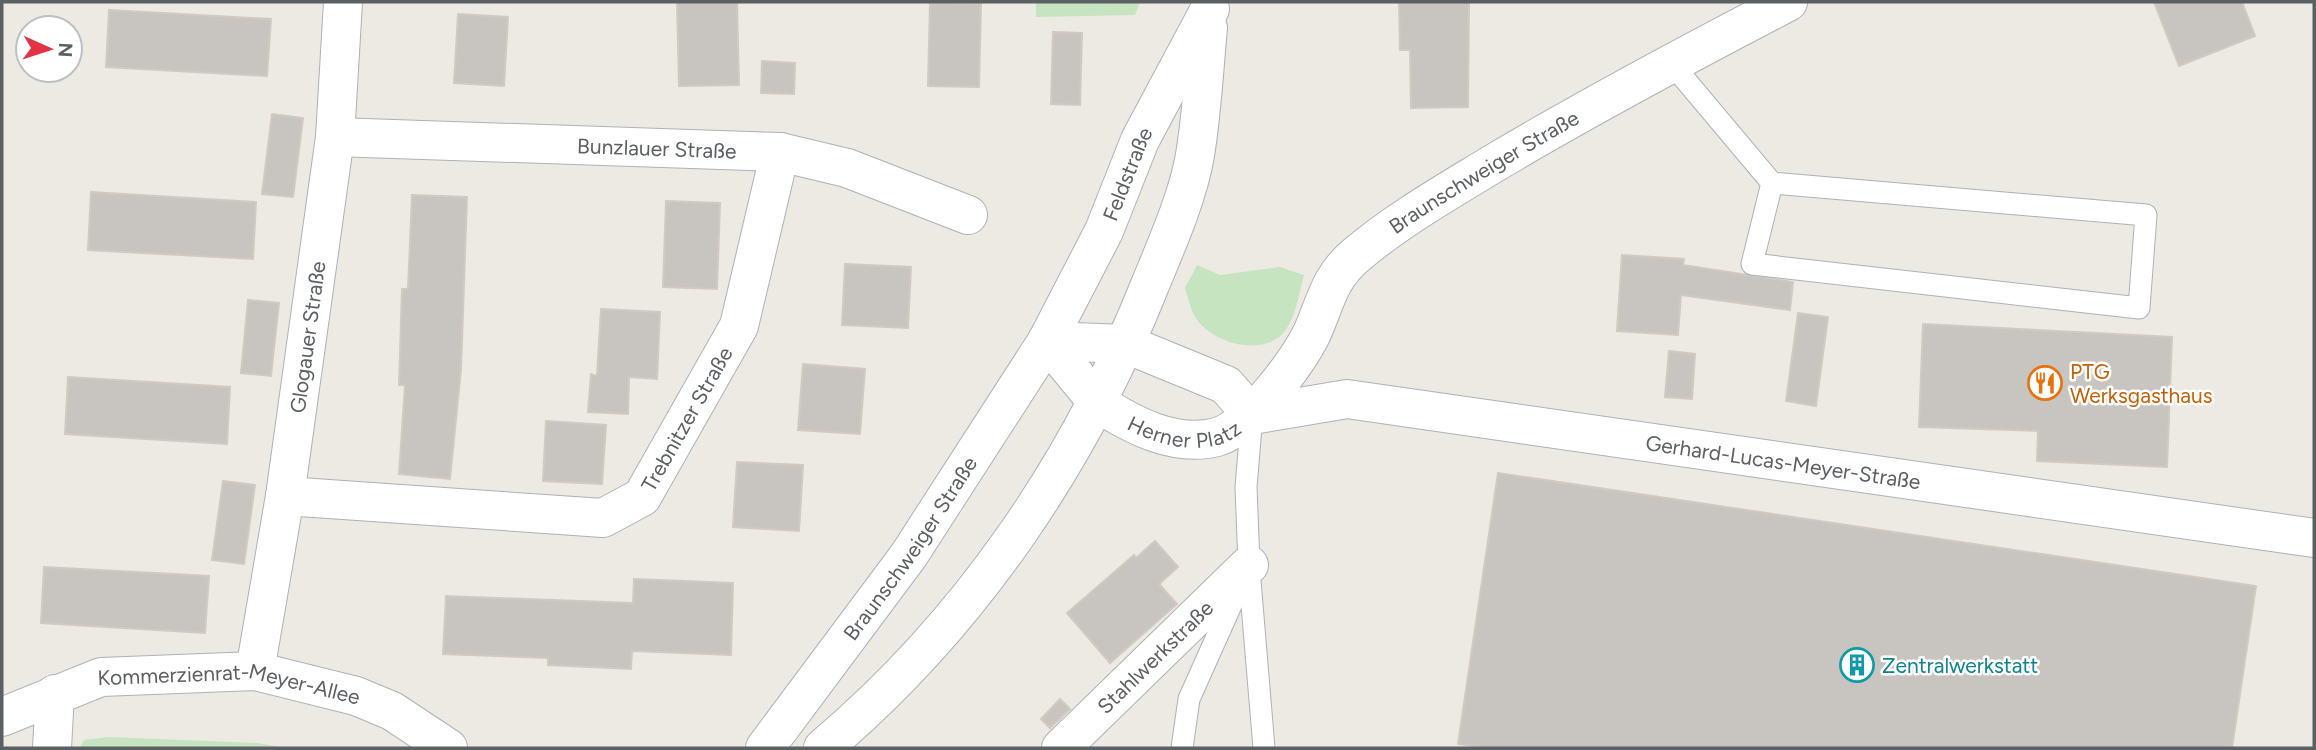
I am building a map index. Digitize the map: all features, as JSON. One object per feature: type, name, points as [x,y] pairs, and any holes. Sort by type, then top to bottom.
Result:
[{"type":"street","name":"Glogauer Straße","points":[[255,671],[285,496],[335,138],[343,2]]},
{"type":"street","name":"Braunschweiger Straße","points":[[1252,415],[1311,334],[1325,295],[1338,272],[1356,255],[1437,198],[1535,139],[1787,2]]},
{"type":"street","name":"Feldstraße","points":[[1046,341],[1104,231],[1140,140],[1211,5]]},
{"type":"street","name":"Feldstraße","points":[[1126,344],[1166,247],[1195,157],[1211,5]]},
{"type":"street","name":"Bunzlauer Straße","points":[[335,138],[780,152],[847,168],[968,215]]},
{"type":"street","name":"Trebnitzer Straße","points":[[285,496],[603,518],[642,497],[739,326],[780,152]]},
{"type":"street","name":"Braunschweiger Straße","points":[[765,748],[909,555],[1046,341]]},
{"type":"street","name":"Herner Platz","points":[[1046,341],[1126,344],[1226,385],[1252,415],[1217,437],[1171,439],[1120,417],[1098,403],[1046,341]]},
{"type":"street","name":"Herner Platz","points":[[1098,403],[1126,344]]},
{"type":"street","name":"Gerhard-Lucas-Meyer-Straße","points":[[1252,415],[1347,399],[2314,538]]},
{"type":"street","points":[[823,748],[909,665],[983,584],[1051,484],[1098,403]]},
{"type":"street","name":"Stahlwerkstraße","points":[[1061,748],[1248,565]]},
{"type":"street","name":"Kommerzienrat-Meyer-Allee","points":[[2,717],[85,682],[119,674],[255,671],[356,696],[392,711],[448,748]]},
{"type":"street","points":[[52,748],[55,694]]},
{"type":"lane","points":[[1672,64],[1772,183],[2146,215],[2139,308],[1752,264],[1772,183]]},
{"type":"lane","points":[[1252,415],[1245,487],[1248,565],[1264,748]]},
{"type":"lane","points":[[1182,748],[1189,699],[1248,565]]},
{"type":"green space","points":[[1036,2],[1140,2],[1135,15],[1036,17]]},
{"type":"green space","points":[[1197,265],[1220,275],[1280,267],[1304,275],[1294,312],[1284,332],[1274,340],[1250,345],[1223,340],[1211,333],[1194,315],[1185,288]]},
{"type":"green space","points":[[108,737],[257,743],[286,748],[80,748],[84,740]]},
{"type":"building","points":[[677,2],[737,2],[739,85],[679,86]]},
{"type":"building","points":[[1399,2],[1469,2],[1468,107],[1411,108],[1410,50],[1400,50]]},
{"type":"building","points":[[2154,2],[2242,2],[2255,36],[2179,66]]},
{"type":"building","points":[[930,3],[981,4],[979,87],[928,86]]},
{"type":"building","points":[[109,10],[271,19],[267,76],[106,67]]},
{"type":"building","points":[[458,14],[508,17],[504,86],[454,83]]},
{"type":"building","points":[[1053,32],[1082,33],[1080,105],[1051,104]]},
{"type":"building","points":[[762,61],[795,63],[794,94],[761,93]]},
{"type":"building","points":[[272,114],[303,118],[293,197],[262,194]]},
{"type":"building","points":[[91,192],[256,202],[253,259],[88,250]]},
{"type":"building","points":[[412,195],[467,197],[461,369],[450,479],[399,474],[405,385],[399,385],[402,289],[408,289]]},
{"type":"building","points":[[666,201],[720,203],[717,289],[663,287]]},
{"type":"building","points":[[1622,255],[1684,259],[1683,265],[1793,282],[1790,310],[1681,295],[1678,335],[1617,331]]},
{"type":"building","points":[[845,264],[911,267],[908,328],[842,325]]},
{"type":"building","points":[[248,300],[279,303],[271,376],[241,373]]},
{"type":"building","points":[[601,309],[660,312],[657,379],[629,377],[628,414],[588,412],[591,374],[597,376]]},
{"type":"building","points":[[1798,313],[1828,317],[1816,406],[1786,401]]},
{"type":"building","name":"PTG Werksgasthaus","points":[[1923,324],[2172,337],[2167,467],[2037,461],[2038,431],[1919,427]]},
{"type":"building","points":[[1669,351],[1695,354],[1692,399],[1665,397]]},
{"type":"building","points":[[803,364],[865,369],[860,434],[798,430]]},
{"type":"building","points":[[68,377],[230,387],[227,444],[65,434]]},
{"type":"building","points":[[546,421],[606,425],[602,484],[543,481]]},
{"type":"building","points":[[737,462],[803,465],[799,531],[733,527]]},
{"type":"building","name":"Zentralwerkstatt","points":[[1498,473],[2256,586],[2232,748],[1485,748],[1458,744]]},
{"type":"building","points":[[223,481],[255,485],[244,564],[212,560]]},
{"type":"building","points":[[1155,541],[1178,567],[1159,584],[1177,604],[1110,663],[1067,613],[1134,555],[1136,558]]},
{"type":"building","points":[[44,567],[209,576],[205,633],[41,623]]},
{"type":"building","points":[[634,579],[733,583],[731,655],[632,651],[631,669],[548,665],[548,658],[443,654],[446,596],[633,603]]},
{"type":"building","points":[[1060,699],[1070,709],[1050,728],[1041,719]]},
{"type":"place","name":"PTG Werksgasthaus","points":[[2045,383]]},
{"type":"place","name":"Zentralwerkstatt","points":[[1857,665]]}]
